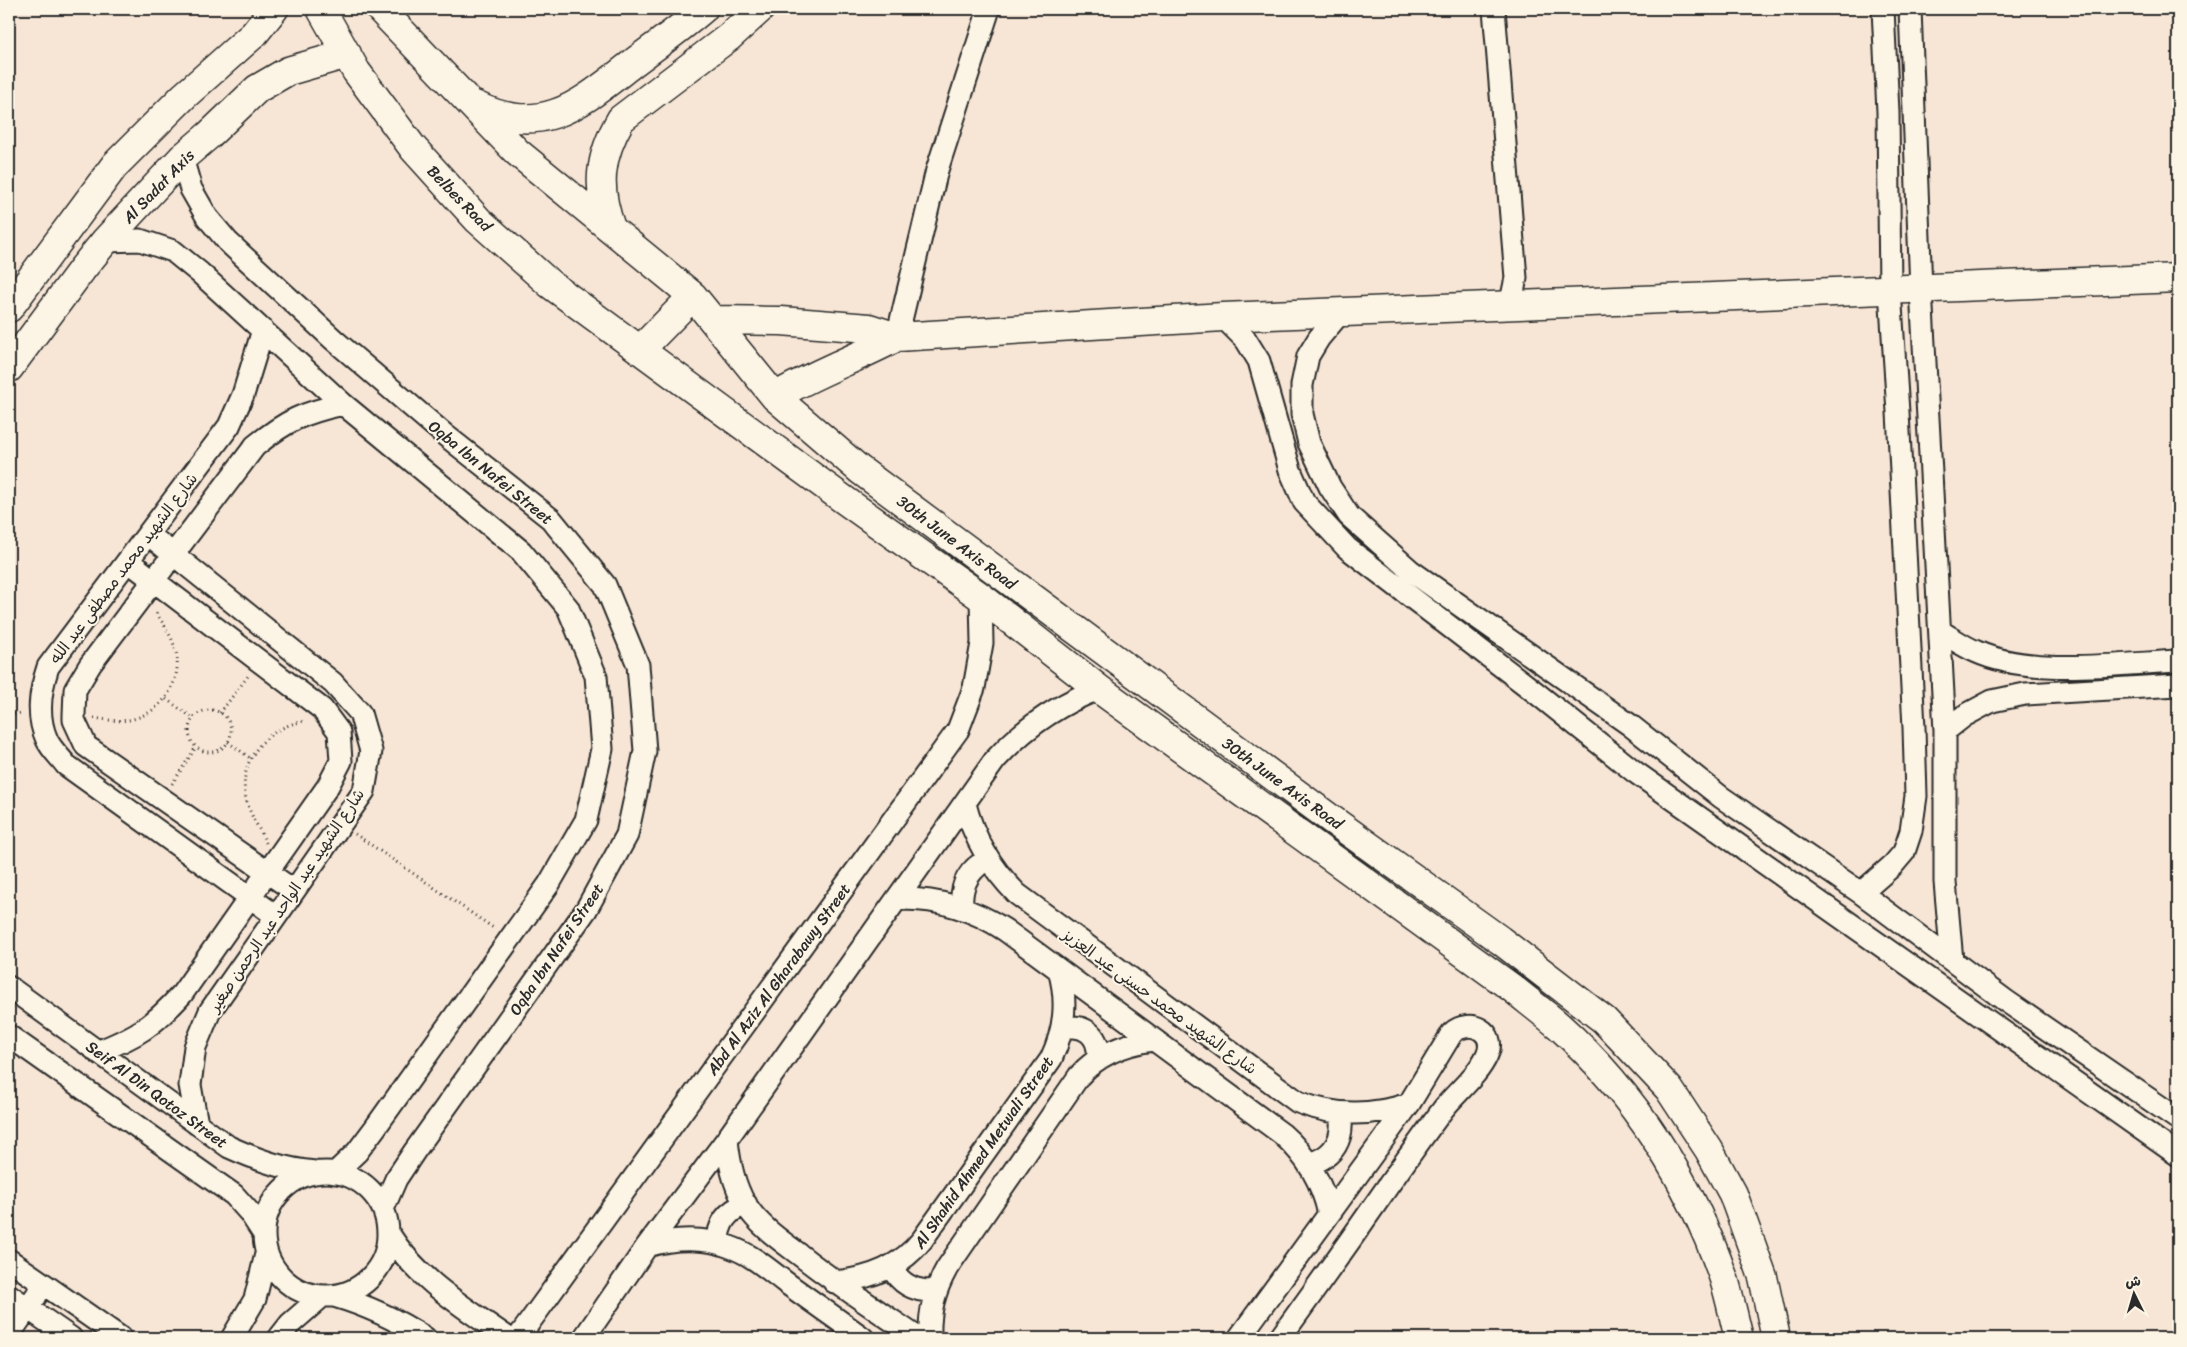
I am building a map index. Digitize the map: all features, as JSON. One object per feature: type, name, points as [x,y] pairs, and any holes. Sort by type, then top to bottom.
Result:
[{"type":"street","points":[[9,308],[116,165],[184,96],[254,34],[274,9]]},
{"type":"street","name":"Belbes Road","points":[[321,9],[356,71],[413,148],[478,220],[550,284],[640,350]]},
{"type":"street","points":[[380,9],[517,152],[693,296],[640,350]]},
{"type":"street","points":[[468,102],[490,113],[514,118],[538,118],[562,112],[584,101],[703,9]]},
{"type":"street","points":[[611,228],[604,210],[601,172],[611,136],[621,119],[729,36],[760,9]]},
{"type":"street","points":[[775,397],[802,381],[850,361],[897,337],[937,170],[989,9]]},
{"type":"street","points":[[1494,9],[1516,278],[1510,306]]},
{"type":"street","points":[[1861,893],[1893,865],[1904,852],[1912,831],[1916,796],[1898,412],[1890,290],[1888,112],[1883,9]]},
{"type":"street","points":[[1910,9],[1921,289],[1945,731],[1945,882],[1952,961]]},
{"type":"street","name":"Al Sadat Axis","points":[[9,368],[82,268],[182,158],[266,84],[288,71],[347,54]]},
{"type":"street","name":"Oqba Ibn Nafei Street","points":[[182,158],[195,196],[207,217],[228,242],[334,340],[445,435],[551,519],[605,585],[638,665],[645,751],[628,835],[586,910],[414,1152],[396,1179],[383,1209]]},
{"type":"street","points":[[105,241],[140,240],[173,251],[200,273],[343,404],[521,551],[568,608],[596,676],[602,749],[586,820],[549,884],[357,1152],[326,1172],[296,1179],[279,1193],[268,1212],[264,1233],[266,1254],[255,1299],[232,1338]]},
{"type":"street","points":[[56,245],[82,268]]},
{"type":"street","points":[[713,320],[869,328],[897,337],[1223,317],[2178,278]]},
{"type":"street","name":"30th June Axis Road","points":[[693,296],[775,397],[860,470],[1331,819],[1500,940],[1604,1020],[1669,1089],[1709,1150],[1733,1194],[1763,1277],[1776,1338]]},
{"type":"street","points":[[1340,313],[1319,338],[1308,356],[1302,385],[1302,414],[1309,443],[1330,487],[1349,516],[1411,571],[1630,725],[1772,834],[1861,893],[2006,1001],[2178,1120]]},
{"type":"street","points":[[1223,317],[1246,340],[1259,361],[1290,470],[1304,502],[1347,548],[1527,686],[1635,772],[1757,856],[1927,979],[2178,1155]]},
{"type":"street","name":"شارع الشهيد محمد مصطفى عبد الله","points":[[263,330],[243,396],[229,426],[48,667],[41,688],[39,710],[47,740],[66,766],[276,916]]},
{"type":"street","name":"30th June Axis Road","points":[[640,350],[981,597],[1099,689],[1512,988],[1560,1026],[1603,1069],[1641,1117],[1683,1184],[1702,1223],[1724,1280],[1739,1338]]},
{"type":"street","name":"شارع الشهيد محمد مصطفى عبد الله","points":[[293,890],[271,867],[162,799],[86,746],[74,720],[75,690],[85,673],[149,586],[255,446],[281,426],[311,411],[343,404]]},
{"type":"street","name":"شارع الشهيد عبد الواحد عبد الرحمن صغير","points":[[148,534],[333,683],[360,713],[370,752],[364,791],[210,1011],[194,1047],[190,1085],[197,1124]]},
{"type":"street","name":"شارع الشهيد عبد الواحد عبد الرحمن صغير","points":[[97,1052],[130,1039],[159,1020],[182,994],[328,786],[341,761],[339,732],[322,709],[259,661],[149,586],[128,561]]},
{"type":"street","name":"Abd Al Aziz Al Gharabawy Street","points":[[518,1338],[958,730],[974,688],[980,652],[981,597]]},
{"type":"street","points":[[1940,631],[1976,652],[2024,666],[2178,661]]},
{"type":"street","points":[[1945,731],[1964,716],[1992,701],[2025,694],[2178,685]]},
{"type":"street","points":[[584,1338],[647,1246],[727,1139],[995,760],[1021,734],[1058,707],[1099,689]]},
{"type":"street","name":"شارع الشهيد محمد حسنى عبد العزيز","points":[[964,804],[974,832],[988,859],[1006,883],[1028,904],[1298,1102],[1312,1108],[1340,1113],[1377,1112],[1409,1104]]},
{"type":"street","points":[[1757,856],[1772,834]]},
{"type":"street","points":[[962,907],[961,897],[966,878],[988,859]]},
{"type":"street","points":[[897,899],[930,900],[962,907],[992,921],[1282,1134],[1309,1164],[1322,1188],[1329,1214]]},
{"type":"street","name":"Al Shahid Ahmed Metwali Street","points":[[834,1282],[863,1278],[891,1267],[913,1251],[922,1240],[1051,1058],[1062,1029],[1065,1000],[1059,970]]},
{"type":"street","name":"Seif Al Din Qotoz Street","points":[[9,987],[229,1147],[257,1160],[287,1169],[326,1172]]},
{"type":"street","points":[[1239,1338],[1409,1104],[1452,1033],[1457,1028],[1470,1025],[1482,1030],[1490,1047],[1483,1063],[1434,1122],[1280,1338]]},
{"type":"street","points":[[1062,1029],[1078,1026],[1086,1029],[1097,1042],[1098,1058]]},
{"type":"street","points":[[9,1036],[234,1195],[264,1233]]},
{"type":"street","points":[[930,1338],[930,1318],[935,1291],[947,1268],[1079,1076],[1098,1058],[1126,1046],[1153,1040]]},
{"type":"street","points":[[2050,1064],[2066,1041]]},
{"type":"street","points":[[1309,1164],[1319,1161],[1334,1149],[1341,1132],[1340,1113]]},
{"type":"street","points":[[727,1139],[732,1172],[746,1204],[768,1231],[834,1282],[918,1338]]},
{"type":"street","points":[[326,1172],[355,1179],[372,1192],[383,1209],[389,1234],[404,1257],[423,1277],[508,1338]]},
{"type":"street","points":[[718,1243],[718,1234],[724,1218],[730,1212],[746,1204]]},
{"type":"street","points":[[279,1338],[290,1324],[328,1297],[352,1292],[367,1282],[379,1268],[386,1252],[389,1234]]},
{"type":"street","points":[[647,1246],[664,1241],[681,1240],[718,1243],[731,1247],[758,1262],[863,1338]]},
{"type":"street","points":[[266,1254],[278,1275],[298,1290],[363,1305],[391,1317],[425,1338]]},
{"type":"street","points":[[891,1267],[902,1282],[909,1287],[917,1290],[935,1291]]},
{"type":"street","points":[[12,1269],[44,1285],[121,1338]]},
{"type":"street","points":[[9,1335],[44,1285]]},
{"type":"street","points":[[9,1296],[71,1338]]},
{"type":"path","points":[[74,715],[125,721],[148,714],[166,698],[173,686],[177,673],[175,646],[149,586]]},
{"type":"path","points":[[220,713],[259,661]]},
{"type":"path","points":[[166,698],[193,718]]},
{"type":"path","points":[[209,710],[220,713],[229,723],[231,729],[228,742],[223,748],[209,752],[196,747],[188,733],[193,718],[203,711],[209,710]]},
{"type":"path","points":[[271,867],[247,800],[245,774],[250,758],[266,737],[277,730],[295,723],[328,718]]},
{"type":"path","points":[[228,742],[250,758]]},
{"type":"path","points":[[162,799],[196,747]]},
{"type":"path","points":[[340,824],[510,939]]}]
